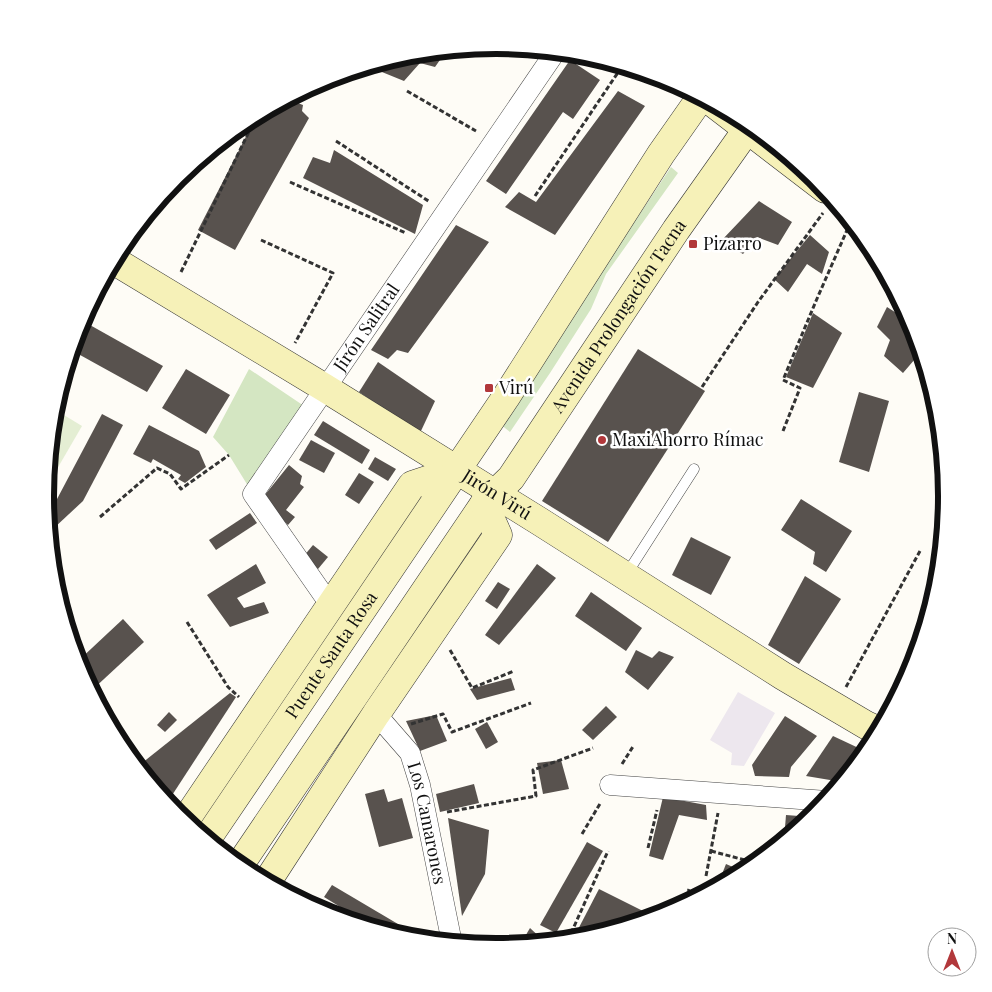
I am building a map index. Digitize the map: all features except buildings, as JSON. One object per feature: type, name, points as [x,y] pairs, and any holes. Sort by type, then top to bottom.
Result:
[{"type":"main road","points":[[189,815],[412,485],[457,470],[506,397],[661,154],[697,102]]},
{"type":"main road","name":"Avenida Prolongación Tacna","points":[[489,499],[511,478],[676,230],[746,131]]},
{"type":"main road","name":"Jirón Virú","points":[[120,264],[457,470],[489,499],[625,576],[783,676],[873,728]]},
{"type":"main road","name":"Puente Santa Rosa","points":[[211,834],[457,470]]},
{"type":"main road","points":[[271,877],[383,722],[436,626],[498,534],[489,499]]},
{"type":"main road","points":[[246,856],[489,499]]},
{"type":"street","name":"Jirón Salitral","points":[[330,606],[253,494],[551,58]]},
{"type":"street","name":"Los Camarones","points":[[383,722],[410,754],[420,785],[450,935]]},
{"type":"street","points":[[610,785],[818,799]]},
{"type":"lane","points":[[625,576],[694,469]]},
{"type":"path","points":[[535,196],[619,71]]},
{"type":"path","points":[[407,92],[494,141]]},
{"type":"path","points":[[170,294],[251,127]]},
{"type":"path","points":[[336,141],[446,212]]},
{"type":"path","points":[[290,182],[425,242]]},
{"type":"path","points":[[702,387],[825,200]]},
{"type":"path","points":[[783,431],[800,388],[783,380],[848,228]]},
{"type":"path","points":[[261,240],[334,273],[284,363]]},
{"type":"path","points":[[100,518],[157,468],[170,474],[182,488],[229,455]]},
{"type":"path","points":[[835,706],[920,551]]},
{"type":"path","points":[[187,622],[228,687],[258,713]]},
{"type":"path","points":[[436,626],[472,688],[514,671]]},
{"type":"path","points":[[383,722],[443,714],[452,732],[531,703]]},
{"type":"path","points":[[427,816],[536,796],[532,770],[593,748]]},
{"type":"path","points":[[648,848],[662,789]]},
{"type":"path","points":[[706,876],[722,794]]},
{"type":"path","points":[[572,931],[608,851]]},
{"type":"path","points":[[711,851],[747,861]]},
{"type":"path","points":[[687,895],[689,889]]},
{"type":"shaded area","points":[[738,692],[775,713],[744,766],[731,765],[732,753],[710,740]]},
{"type":"green space","points":[[671,167],[678,173],[606,274],[591,309],[510,432],[500,424]]},
{"type":"green space","points":[[249,369],[310,410],[253,494],[229,455],[213,437]]},
{"type":"green space","points":[[61,414],[82,426],[55,473]]},
{"type":"place","name":"Pizarro","points":[[693,244]]},
{"type":"place","name":"Virú","points":[[489,388]]},
{"type":"place","name":"MaxiAhorro Rímac","points":[[602,440]]}]
